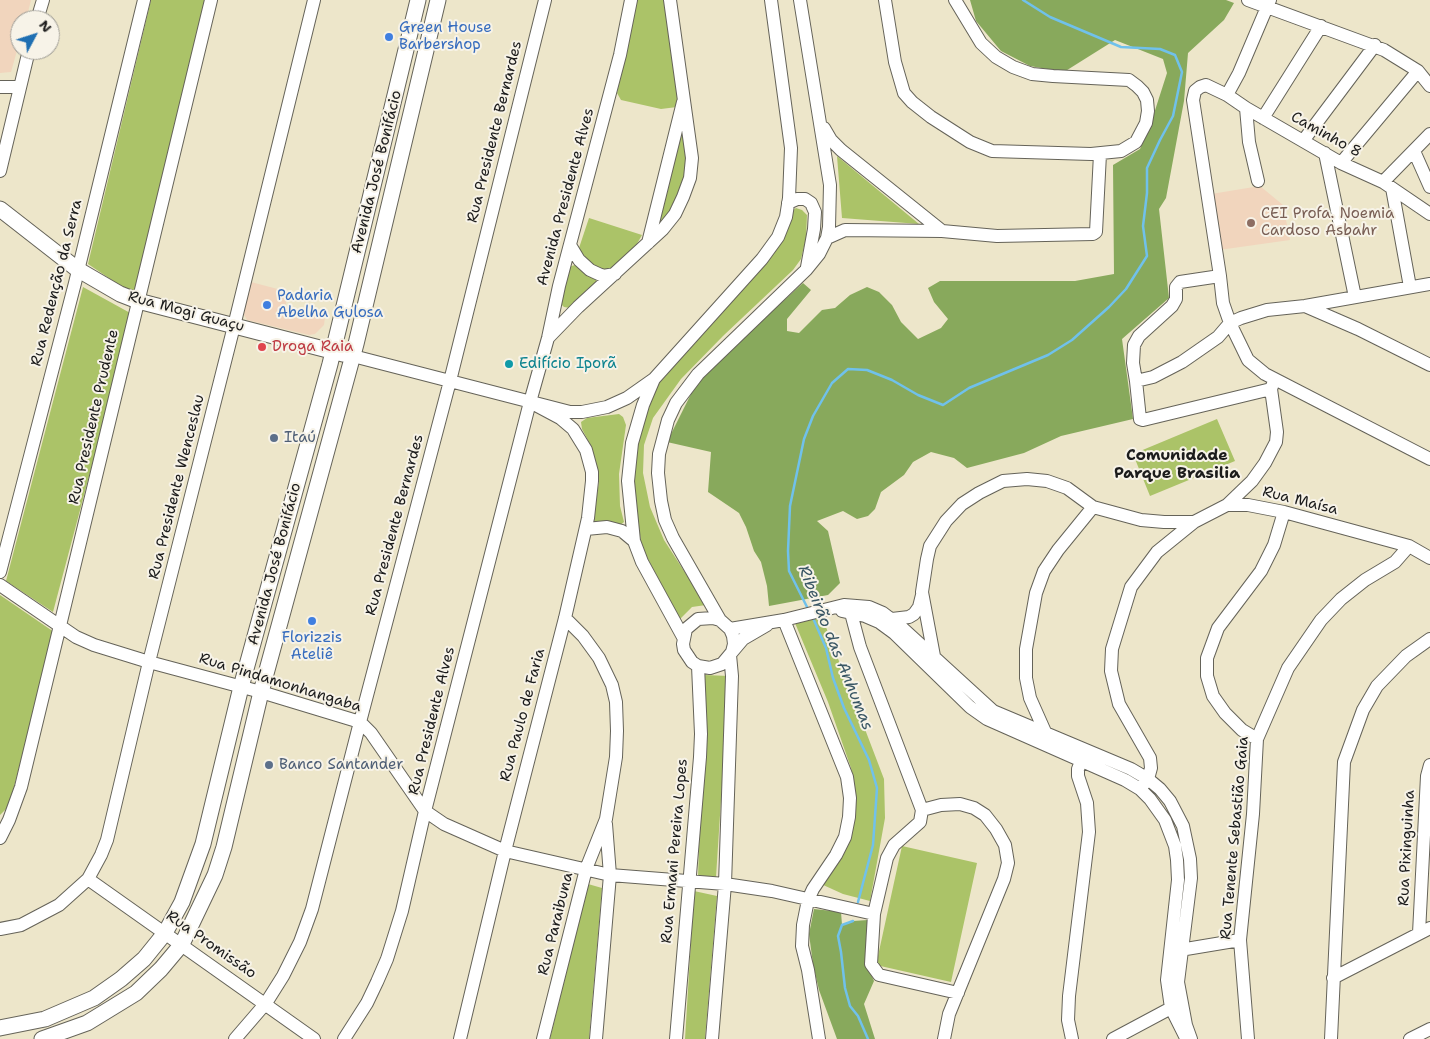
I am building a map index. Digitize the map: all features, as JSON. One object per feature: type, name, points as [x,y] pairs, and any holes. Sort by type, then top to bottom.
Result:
[{"type":"main road","name":"Avenida José Bonifácio","points":[[0,1028],[45,1019],[94,998],[121,979],[144,959],[165,933],[182,902],[203,844],[241,687],[333,351],[418,0]]},
{"type":"main road","name":"Avenida José Bonifácio","points":[[42,1039],[87,1023],[136,994],[182,944],[212,883],[224,847],[261,692],[353,356],[438,0]]},
{"type":"main road","name":"Rua Mogi Guaçu","points":[[0,209],[78,269],[120,294],[138,301],[353,356]]},
{"type":"street","name":"Rua Redenção da Serra","points":[[0,572],[78,269],[144,0]]},
{"type":"street","name":"Rua Presidente Prudente","points":[[0,838],[21,787],[211,0]]},
{"type":"street","name":"Rua Presidente Wenceslau","points":[[0,929],[21,925],[41,916],[58,905],[88,879],[107,840],[149,662],[314,0]]},
{"type":"street","name":"Rua Presidente Bernardes","points":[[235,1039],[266,1003],[283,976],[300,942],[312,908],[450,381],[545,0]]},
{"type":"street","name":"Avenida Presidente Alves","points":[[530,402],[620,55],[631,0]]},
{"type":"street","points":[[548,338],[578,307],[663,230],[675,214],[684,197],[690,178],[692,158],[685,95],[670,0]]},
{"type":"street","points":[[771,0],[791,148],[786,217],[778,237],[762,259],[654,379],[642,405],[632,443],[628,481],[634,541],[642,562],[683,637],[684,650],[692,662],[704,668],[716,667],[722,664],[743,640],[783,620]]},
{"type":"street","points":[[712,1039],[725,884],[732,676],[731,654],[734,644],[725,625],[673,538],[661,502],[658,473],[663,438],[676,404],[698,374],[806,270],[827,238],[830,185],[800,0]]},
{"type":"street","points":[[885,0],[895,62],[904,93],[912,102],[932,117],[970,142],[992,151],[1100,154],[1121,151],[1136,142],[1146,122],[1147,100],[1143,92],[1129,80],[1046,76],[1032,74],[1012,67],[996,58],[981,43],[956,0]]},
{"type":"street","points":[[1248,0],[1269,3],[1321,26],[1375,45],[1418,71],[1430,86]]},
{"type":"street","points":[[1227,95],[1239,73],[1269,3]]},
{"type":"street","points":[[1263,118],[1321,26]]},
{"type":"street","points":[[1303,141],[1375,45]]},
{"type":"street","points":[[0,171],[27,60]]},
{"type":"street","points":[[1341,163],[1418,71]]},
{"type":"street","name":"Caminho 8","points":[[1220,276],[1193,100],[1195,91],[1206,85],[1227,95],[1341,163],[1388,185],[1430,214]]},
{"type":"street","points":[[0,87],[20,87]]},
{"type":"street","points":[[647,244],[685,95]]},
{"type":"street","points":[[1246,108],[1249,142],[1258,181]]},
{"type":"street","points":[[820,121],[831,140],[841,150],[942,231]]},
{"type":"street","points":[[1410,287],[1388,185],[1414,151],[1430,134]]},
{"type":"street","points":[[1414,151],[1430,187]]},
{"type":"street","points":[[1325,153],[1355,297]]},
{"type":"street","points":[[827,238],[845,230],[942,231],[997,236],[1093,234],[1096,232],[1100,154]]},
{"type":"street","points":[[788,203],[797,198],[805,199],[811,203],[814,212],[814,229],[806,270]]},
{"type":"street","points":[[570,246],[578,260],[590,270],[603,276],[616,274]]},
{"type":"street","points":[[1273,383],[1143,420],[1140,419],[1133,363],[1134,345],[1139,336],[1172,306],[1176,299],[1177,285],[1189,280],[1220,276],[1223,302],[1230,323],[1248,360],[1273,383],[1430,459]]},
{"type":"street","points":[[1136,381],[1153,377],[1182,362],[1218,337],[1230,323],[1267,310],[1305,306],[1430,284]]},
{"type":"street","points":[[1305,306],[1430,364]]},
{"type":"street","name":"Rua Mogi Guaçu","points":[[353,356],[530,402],[576,412],[607,407],[627,398],[654,379]]},
{"type":"street","points":[[1227,505],[1252,481],[1265,463],[1276,442],[1277,432],[1273,383]]},
{"type":"street","name":"Rua Paulo de Faria","points":[[460,1039],[586,529],[592,472],[586,450],[573,429],[560,418],[530,402]]},
{"type":"street","name":"Rua Presidente Alves","points":[[344,1039],[367,1003],[387,959],[402,911],[425,811],[530,402]]},
{"type":"street","points":[[573,429],[577,416],[576,412]]},
{"type":"street","name":"Rua Maísa","points":[[930,660],[922,592],[927,559],[934,538],[946,521],[962,504],[1003,481],[1027,478],[1047,481],[1067,488],[1093,507],[1141,520],[1194,522],[1227,505],[1248,505],[1284,512],[1409,546],[1430,558]]},
{"type":"street","points":[[1044,739],[1030,698],[1026,678],[1026,649],[1036,594],[1044,571],[1058,550],[1093,507]]},
{"type":"street","points":[[1257,739],[1242,730],[1213,696],[1207,676],[1207,658],[1218,628],[1261,571],[1274,544],[1284,512]]},
{"type":"street","points":[[1144,784],[1151,768],[1150,758],[1119,704],[1111,671],[1112,649],[1117,627],[1131,588],[1157,552],[1194,522]]},
{"type":"street","points":[[586,529],[607,527],[622,531],[634,541]]},
{"type":"street","name":"Rua Tenente Sebastião Gaia","points":[[1248,1039],[1240,940],[1253,814],[1257,739],[1288,668],[1321,620],[1341,599],[1365,580],[1395,562],[1409,546]]},
{"type":"street","name":"Rua Pindamonhangaba","points":[[0,585],[60,627],[94,645],[360,722],[371,733],[425,811],[444,824],[505,851],[610,875],[725,884],[772,891],[874,914]]},
{"type":"street","points":[[892,619],[904,618],[914,614],[919,607],[922,592]]},
{"type":"street","points":[[683,637],[686,629],[698,619],[713,618],[725,625],[783,620],[827,609],[870,607],[892,619],[970,706],[987,719],[1024,731],[1084,755],[1125,780],[1160,789],[1170,801],[1183,826],[1188,842],[1191,878],[1176,950],[1167,980],[1171,1008],[1181,1031],[1187,1039]]},
{"type":"street","points":[[851,609],[872,619],[894,633],[930,660]]},
{"type":"street","points":[[851,609],[857,636],[922,810],[920,822],[890,850],[874,914],[871,964],[879,975],[958,993]]},
{"type":"street","name":"Rua Paraibuna","points":[[543,1039],[586,869],[606,819],[616,757],[616,702],[612,685],[599,658],[583,636],[565,618]]},
{"type":"street","points":[[857,636],[861,627],[872,619]]},
{"type":"street","points":[[783,620],[847,778],[850,798],[845,837],[836,855],[813,889],[808,900],[803,925],[802,946],[808,970],[819,1039]]},
{"type":"street","points":[[1331,1039],[1344,762],[1362,710],[1377,686],[1406,656],[1430,639]]},
{"type":"street","name":"Rua Ermani Pereira Lopes","points":[[676,1039],[700,757],[698,666]]},
{"type":"street","points":[[1024,731],[1030,698]]},
{"type":"street","points":[[1072,1039],[1068,1020],[1069,996],[1089,832],[1087,803],[1078,776],[1078,769],[1084,755]]},
{"type":"street","name":"Rua Pixinguinha","points":[[1425,931],[1427,776],[1430,765]]},
{"type":"street","points":[[922,810],[941,805],[960,804],[974,808],[985,815],[991,822],[1005,845],[1008,863],[1004,879],[949,1014],[944,1039]]},
{"type":"street","name":"Rua Paraibuna","points":[[596,1039],[610,875],[606,819]]},
{"type":"street","name":"Rua Promissão","points":[[88,879],[266,1003],[314,1039]]},
{"type":"street","points":[[1333,978],[1425,931]]},
{"type":"street","points":[[1176,950],[1240,940]]},
{"type":"street","points":[[1176,950],[1178,982],[1186,1025],[1191,1039]]},
{"type":"street","points":[[1113,1039],[1171,1008]]},
{"type":"street","points":[[1410,1039],[1430,1029]]},
{"type":"shaded area","points":[[0,0],[31,0],[28,10],[10,10],[10,60],[14,60],[11,72],[0,73]]},
{"type":"shaded area","name":"CEI Profa. Noemia Cardoso Asbahr","points":[[1260,186],[1283,205],[1290,240],[1219,250],[1211,194]]},
{"type":"shaded area","points":[[251,282],[289,292],[285,307],[325,317],[324,325],[315,334],[309,335],[247,320],[243,313]]},
{"type":"green space","points":[[151,0],[205,0],[134,295],[88,264]]},
{"type":"green space","points":[[637,0],[665,0],[682,99],[677,107],[661,109],[621,100],[617,93]]},
{"type":"green space","points":[[970,0],[1226,0],[1234,3],[1224,20],[1188,53],[1184,101],[1166,198],[1159,209],[1169,298],[1122,339],[1133,419],[1061,436],[1024,453],[967,468],[954,458],[931,452],[913,462],[904,475],[881,492],[875,509],[868,516],[857,519],[843,511],[817,521],[828,531],[840,583],[828,595],[769,606],[767,586],[761,562],[754,551],[739,513],[708,492],[711,452],[667,442],[695,386],[730,350],[803,283],[811,290],[787,319],[787,331],[799,333],[822,310],[835,308],[850,295],[867,287],[879,292],[892,305],[901,322],[918,339],[941,328],[948,319],[934,302],[928,288],[940,281],[1075,281],[1114,274],[1113,165],[1140,149],[1150,126],[1167,73],[1163,59],[1115,40],[1064,72],[1030,66],[1001,51],[976,21]]},
{"type":"green space","points":[[684,136],[688,175],[665,223],[657,231],[676,137]]},
{"type":"green space","points":[[837,156],[919,224],[842,218]]},
{"type":"green space","points":[[796,208],[802,210],[807,215],[806,238],[801,259],[793,270],[723,336],[681,379],[653,418],[644,445],[643,473],[650,507],[664,540],[706,605],[692,607],[680,619],[642,548],[631,474],[647,397],[770,257],[792,211]]},
{"type":"green space","points":[[589,218],[642,235],[634,249],[621,263],[607,270],[594,268],[584,258],[579,248]]},
{"type":"green space","points":[[575,265],[596,280],[598,284],[570,308],[564,307],[559,302],[568,267]]},
{"type":"green space","points":[[83,287],[132,314],[53,612],[6,581]]},
{"type":"green space","points":[[619,414],[623,417],[626,425],[619,474],[620,506],[624,522],[619,526],[595,523],[593,517],[599,482],[590,444],[582,429],[581,422],[587,418]]},
{"type":"green space","points":[[1217,419],[1235,461],[1150,496],[1133,454]]},
{"type":"green space","points":[[0,595],[54,632],[9,806],[0,815]]},
{"type":"green space","points":[[821,614],[884,779],[885,818],[870,901],[843,894],[821,884],[842,853],[853,829],[856,800],[851,768],[828,702],[795,623]]},
{"type":"green space","points":[[705,675],[729,676],[716,877],[698,876]]},
{"type":"green space","points":[[902,846],[977,863],[951,982],[876,965]]},
{"type":"green space","points":[[588,884],[602,888],[589,1039],[550,1039]]},
{"type":"green space","points":[[694,891],[717,896],[705,1039],[685,1039]]},
{"type":"green space","points":[[814,909],[841,912],[842,925],[853,921],[868,920],[868,968],[874,981],[864,1004],[875,1039],[837,1039],[819,990],[813,964],[809,934]]},
{"type":"waterway","name":"Ribeirão das Anhumas","points":[[809,611],[789,571],[790,506],[804,439],[813,416],[832,383],[848,369],[867,370],[943,405],[969,388],[1048,355],[1072,340],[1126,289],[1147,256],[1143,226],[1147,193],[1147,168],[1173,116],[1182,72],[1175,55],[1160,49],[1121,47],[1050,17],[1023,0]]},
{"type":"waterway","name":"Ribeirão das Anhumas","points":[[813,618],[826,648],[833,678],[844,708],[869,760],[877,788],[873,845],[858,902]]},
{"type":"waterway","name":"Ribeirão das Anhumas","points":[[853,921],[842,925],[838,936],[845,988],[850,1006],[858,1016],[868,1039]]},
{"type":"place","name":"Green House Barbershop","points":[[389,37]]},
{"type":"place","name":"CEI Profa. Noemia Cardoso Asbahr","points":[[1251,223]]},
{"type":"place","name":"Padaria Abelha Gulosa","points":[[267,305]]},
{"type":"place","name":"Droga Raia","points":[[262,347]]},
{"type":"place","name":"Edifício Iporã","points":[[509,364]]},
{"type":"place","name":"Itaú","points":[[274,438]]},
{"type":"place","name":"Florizzis Ateliê","points":[[312,621]]},
{"type":"place","name":"Banco Santander","points":[[269,765]]},
{"type":"district","name":"Comunidade Parque Brasilia","points":[[1177,465]]}]
